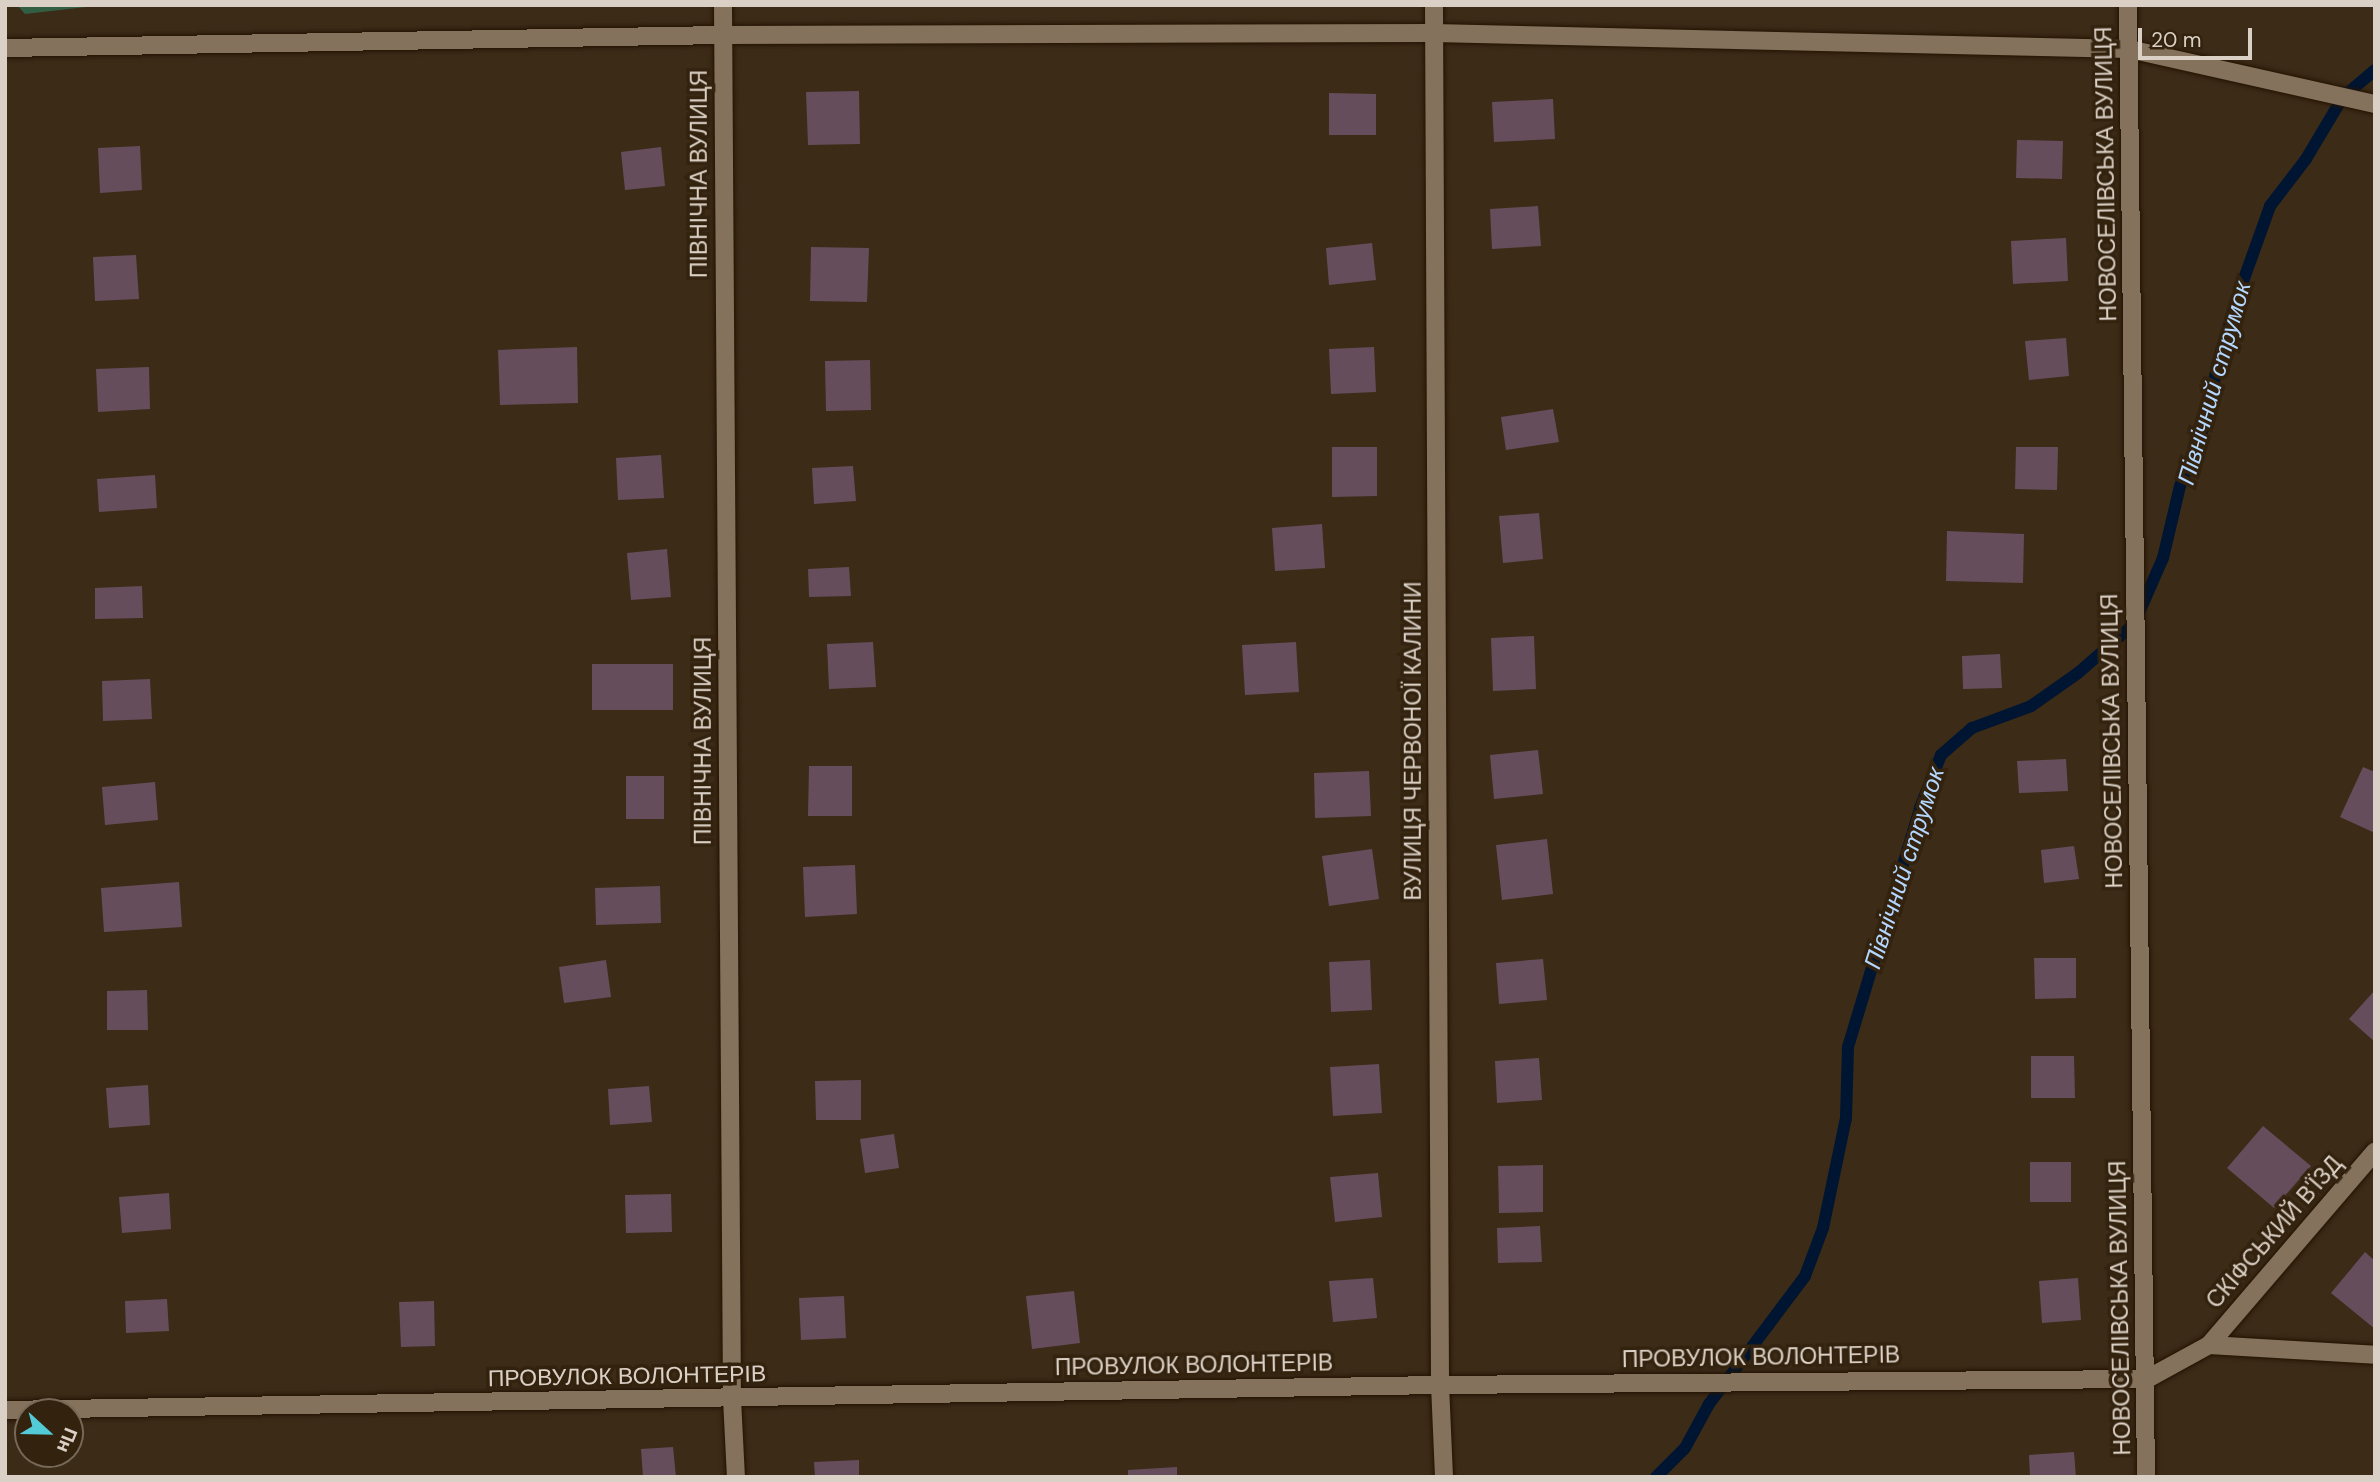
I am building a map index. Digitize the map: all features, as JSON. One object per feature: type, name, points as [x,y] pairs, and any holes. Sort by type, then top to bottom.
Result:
[{"type":"street","name":"ПІВНІЧНА ВУЛИЦЯ","points":[[723,5],[732,1399],[736,1477]]},
{"type":"street","name":"ВУЛИЦЯ ЧЕРВОНОЇ КАЛИНИ","points":[[1434,5],[1440,1385],[1444,1477]]},
{"type":"street","name":"НОВОСЕЛІВСЬКА ВУЛИЦЯ","points":[[2128,5],[2135,737],[2147,1378],[2146,1477]]},
{"type":"street","points":[[5,48],[723,35],[1434,33],[2129,49],[2375,104]]},
{"type":"street","name":"СКІФСЬКИЙ В'ЇЗД","points":[[2209,1345],[2375,1151]]},
{"type":"street","points":[[2209,1345],[2375,1354]]},
{"type":"street","name":"ПРОВУЛОК ВОЛОНТЕРІВ","points":[[5,1410],[1440,1385],[2147,1378],[2209,1345]]},
{"type":"green space","points":[[17,5],[86,5],[86,7],[25,14]]},
{"type":"building","points":[[859,91],[860,144],[808,145],[806,92]]},
{"type":"building","points":[[1329,93],[1376,94],[1376,135],[1329,135]]},
{"type":"building","points":[[1553,99],[1555,139],[1494,142],[1492,102]]},
{"type":"building","points":[[2017,140],[2063,141],[2062,179],[2016,178]]},
{"type":"building","points":[[140,146],[142,190],[100,193],[98,148]]},
{"type":"building","points":[[661,147],[665,186],[625,190],[621,152]]},
{"type":"building","points":[[1538,206],[1541,246],[1492,249],[1490,209]]},
{"type":"building","points":[[2066,238],[2068,281],[2013,284],[2011,241]]},
{"type":"building","points":[[1372,243],[1376,280],[1329,285],[1326,248]]},
{"type":"building","points":[[811,247],[869,248],[867,302],[810,301]]},
{"type":"building","points":[[136,255],[139,299],[95,301],[93,257]]},
{"type":"building","points":[[2066,338],[2069,376],[2029,380],[2025,341]]},
{"type":"building","points":[[577,347],[578,403],[500,405],[498,350]]},
{"type":"building","points":[[1374,347],[1376,392],[1331,394],[1329,349]]},
{"type":"building","points":[[870,360],[871,410],[826,411],[825,361]]},
{"type":"building","points":[[149,367],[150,409],[98,412],[96,369]]},
{"type":"building","points":[[1553,409],[1559,442],[1506,450],[1501,417]]},
{"type":"building","points":[[1332,447],[1377,447],[1377,496],[1332,497]]},
{"type":"building","points":[[2016,447],[2058,447],[2057,490],[2015,489]]},
{"type":"building","points":[[661,455],[664,498],[618,500],[616,458]]},
{"type":"building","points":[[853,466],[856,501],[814,504],[812,468]]},
{"type":"building","points":[[155,475],[157,508],[99,512],[97,479]]},
{"type":"building","points":[[1539,513],[1543,559],[1503,563],[1499,516]]},
{"type":"building","points":[[1322,524],[1325,568],[1275,571],[1272,528]]},
{"type":"building","points":[[1947,531],[2024,534],[2023,583],[1946,581]]},
{"type":"building","points":[[667,549],[671,597],[631,600],[627,553]]},
{"type":"building","points":[[849,567],[851,596],[809,597],[808,569]]},
{"type":"building","points":[[142,586],[143,618],[95,619],[95,588]]},
{"type":"building","points":[[1534,636],[1536,689],[1493,691],[1491,638]]},
{"type":"building","points":[[873,642],[876,687],[829,689],[827,644]]},
{"type":"building","points":[[1296,642],[1299,692],[1245,695],[1242,645]]},
{"type":"building","points":[[2000,654],[2002,688],[1963,689],[1962,656]]},
{"type":"building","points":[[592,664],[673,664],[673,710],[592,710]]},
{"type":"building","points":[[150,679],[152,719],[103,721],[102,681]]},
{"type":"building","points":[[1538,750],[1543,794],[1494,799],[1490,755]]},
{"type":"building","points":[[2066,759],[2068,791],[2019,793],[2017,761]]},
{"type":"building","points":[[809,766],[852,766],[852,816],[808,816]]},
{"type":"building","points":[[2363,767],[2375,772],[2375,833],[2340,817]]},
{"type":"building","points":[[1369,771],[1371,816],[1315,818],[1314,773]]},
{"type":"building","points":[[626,776],[664,776],[664,819],[626,819]]},
{"type":"building","points":[[155,782],[158,820],[105,825],[102,787]]},
{"type":"building","points":[[1547,839],[1553,894],[1502,900],[1496,845]]},
{"type":"building","points":[[2074,846],[2079,879],[2044,883],[2041,850]]},
{"type":"building","points":[[1372,849],[1379,899],[1329,906],[1322,856]]},
{"type":"building","points":[[855,865],[857,914],[805,917],[803,867]]},
{"type":"building","points":[[179,882],[182,927],[104,932],[101,888]]},
{"type":"building","points":[[660,886],[661,923],[596,925],[595,888]]},
{"type":"building","points":[[2034,958],[2076,958],[2076,998],[2035,999]]},
{"type":"building","points":[[1543,959],[1547,1000],[1499,1004],[1496,963]]},
{"type":"building","points":[[606,960],[611,997],[564,1003],[559,967]]},
{"type":"building","points":[[1370,960],[1372,1010],[1331,1012],[1329,962]]},
{"type":"building","points":[[147,990],[148,1030],[107,1030],[107,991]]},
{"type":"building","points":[[2375,990],[2375,1042],[2349,1019]]},
{"type":"building","points":[[2031,1056],[2074,1056],[2075,1098],[2031,1098]]},
{"type":"building","points":[[1539,1058],[1542,1100],[1497,1103],[1495,1061]]},
{"type":"building","points":[[1379,1064],[1382,1113],[1333,1116],[1330,1067]]},
{"type":"building","points":[[861,1080],[861,1120],[816,1120],[815,1081]]},
{"type":"building","points":[[148,1085],[150,1125],[109,1128],[106,1088]]},
{"type":"building","points":[[649,1086],[652,1122],[610,1125],[608,1089]]},
{"type":"building","points":[[2263,1126],[2311,1166],[2274,1208],[2227,1168]]},
{"type":"building","points":[[894,1134],[899,1168],[865,1173],[860,1139]]},
{"type":"building","points":[[2030,1162],[2071,1162],[2071,1202],[2030,1202]]},
{"type":"building","points":[[1543,1165],[1543,1212],[1499,1213],[1498,1166]]},
{"type":"building","points":[[1378,1173],[1382,1217],[1335,1222],[1330,1177]]},
{"type":"building","points":[[169,1193],[171,1229],[122,1233],[119,1197]]},
{"type":"building","points":[[671,1194],[672,1232],[626,1233],[625,1195]]},
{"type":"building","points":[[1540,1226],[1542,1262],[1498,1263],[1497,1228]]},
{"type":"building","points":[[2365,1252],[2375,1261],[2375,1329],[2331,1293]]},
{"type":"building","points":[[1373,1278],[1377,1318],[1333,1322],[1329,1281]]},
{"type":"building","points":[[2078,1278],[2081,1320],[2042,1323],[2039,1281]]},
{"type":"building","points":[[1074,1291],[1080,1343],[1032,1349],[1026,1296]]},
{"type":"building","points":[[844,1296],[846,1338],[801,1340],[799,1298]]},
{"type":"building","points":[[167,1299],[169,1331],[126,1333],[125,1301]]},
{"type":"building","points":[[434,1301],[435,1346],[401,1347],[399,1302]]},
{"type":"building","points":[[673,1447],[676,1477],[643,1477],[641,1449]]},
{"type":"building","points":[[2074,1452],[2076,1477],[2030,1477],[2029,1455]]},
{"type":"building","points":[[859,1460],[859,1477],[815,1477],[814,1462]]},
{"type":"building","points":[[1177,1467],[1177,1477],[1128,1477],[1128,1470]]},
{"type":"waterway","name":"Північний струмок","points":[[1656,1477],[1685,1448],[1709,1404],[1805,1276],[1823,1228],[1846,1118],[1848,1047],[1920,808],[1941,755],[1972,728],[2031,706],[2078,673],[2134,624],[2163,558],[2180,486],[2206,422],[2218,362],[2270,206],[2306,159],[2343,97],[2375,70]]}]
